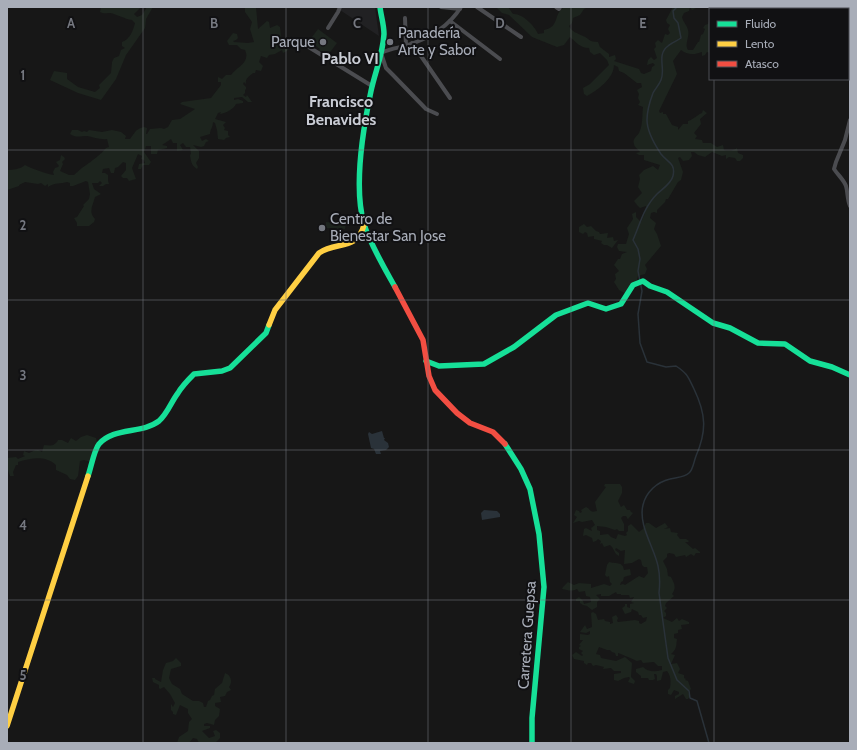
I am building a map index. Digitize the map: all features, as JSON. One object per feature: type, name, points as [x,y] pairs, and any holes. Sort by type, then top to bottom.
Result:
[{"type":"street","points":[[328,28],[340,7]]},
{"type":"street","name":"Carretera Guepsa","points":[[380,7],[384,33],[381,53],[364,125],[359,182],[360,207],[364,225],[380,260],[423,340],[429,376],[435,390],[470,423],[493,432],[504,443],[521,469],[530,489],[539,534],[544,587],[532,718],[532,743]]},
{"type":"street","points":[[441,7],[460,8]]},
{"type":"street","points":[[477,7],[521,37]]},
{"type":"street","points":[[556,7],[559,9],[560,7]]},
{"type":"street","points":[[437,114],[426,109],[386,68],[381,53],[406,46],[432,35],[450,21],[460,8]]},
{"type":"street","points":[[405,18],[406,46]]},
{"type":"street","points":[[450,21],[500,59]]},
{"type":"street","points":[[412,43],[450,98]]},
{"type":"street","points":[[307,46],[372,86]]},
{"type":"street","points":[[850,120],[845,140],[834,170],[844,183],[850,206]]},
{"type":"street","points":[[7,726],[98,445],[101,440],[107,436],[145,428],[156,423],[168,413],[179,391],[194,374],[222,371],[230,368],[266,333],[275,310],[319,253],[323,249],[353,242],[360,238],[364,232],[364,225]]},
{"type":"street","points":[[426,361],[439,366],[484,364],[514,347],[556,315],[588,302],[606,309],[621,304],[633,285],[640,282],[667,292],[713,323],[730,328],[758,343],[785,344],[810,361],[832,367],[850,376]]},
{"type":"shaded area","points":[[101,7],[141,7],[134,14],[137,17],[142,15],[147,7],[153,7],[146,19],[145,28],[126,55],[116,79],[101,100],[78,93],[50,80],[54,71],[67,73],[67,79],[78,87],[95,92],[100,88],[99,85],[111,73],[112,62],[114,58],[119,56],[121,50],[125,48],[122,46],[122,42],[131,34],[135,23],[132,20],[115,14],[100,12]]},
{"type":"shaded area","points":[[245,7],[256,7],[258,29],[267,21],[269,22],[270,28],[277,25],[280,27],[281,37],[287,40],[288,44],[294,43],[298,40],[302,45],[297,45],[296,47],[291,46],[283,53],[282,50],[275,54],[269,55],[267,58],[261,56],[259,62],[263,66],[261,71],[256,70],[255,73],[247,79],[246,84],[244,82],[243,84],[246,89],[243,95],[246,97],[247,95],[252,102],[248,102],[242,97],[234,98],[234,100],[238,99],[243,101],[243,103],[236,104],[232,109],[225,113],[218,113],[215,119],[226,122],[223,125],[225,128],[224,130],[228,131],[228,135],[230,137],[224,140],[218,139],[215,123],[213,122],[210,134],[200,137],[202,141],[206,139],[209,141],[201,147],[193,145],[199,151],[199,158],[196,163],[198,167],[197,169],[192,163],[190,147],[186,147],[183,143],[180,145],[183,150],[177,151],[177,143],[173,143],[171,139],[162,145],[167,146],[167,148],[158,150],[157,154],[151,154],[151,146],[146,146],[144,152],[151,162],[149,165],[143,165],[141,169],[138,169],[139,164],[145,163],[144,160],[141,159],[142,156],[138,154],[132,168],[136,179],[129,181],[127,178],[123,178],[121,176],[126,170],[126,163],[123,162],[115,168],[114,173],[111,173],[109,168],[103,169],[102,173],[108,175],[109,184],[99,186],[102,183],[100,181],[98,183],[92,183],[94,189],[101,194],[95,197],[91,211],[95,219],[89,226],[77,226],[74,218],[77,217],[84,206],[83,205],[89,199],[90,194],[88,182],[86,181],[73,186],[70,186],[70,183],[67,182],[48,187],[48,184],[45,186],[41,183],[25,182],[19,186],[7,190],[7,170],[19,168],[25,165],[54,175],[53,172],[55,168],[59,166],[56,162],[60,160],[61,155],[65,159],[62,162],[63,164],[60,171],[69,175],[74,175],[109,147],[107,139],[74,136],[70,134],[72,130],[82,132],[87,132],[89,130],[102,132],[112,130],[121,132],[126,136],[125,139],[130,139],[138,129],[144,127],[147,128],[147,134],[150,129],[164,129],[168,127],[172,120],[180,119],[195,109],[180,104],[182,102],[211,98],[221,85],[221,82],[218,82],[218,77],[222,79],[226,75],[231,75],[245,62],[245,50],[241,49],[237,45],[229,45],[227,41],[233,33],[237,34],[238,38],[233,41],[234,42],[254,42],[250,29],[252,22],[245,12]]},
{"type":"shaded area","points":[[342,7],[375,7],[379,36],[340,10]]},
{"type":"shaded area","points":[[496,7],[508,7],[513,14],[517,14],[528,21],[538,34],[544,33],[544,30],[552,26],[558,13],[564,7],[588,7],[584,9],[580,15],[573,18],[572,23],[569,26],[570,28],[591,41],[598,42],[600,47],[609,54],[609,57],[615,55],[616,59],[614,61],[639,69],[641,73],[644,74],[651,71],[652,67],[655,65],[653,63],[647,65],[648,60],[651,57],[654,60],[657,58],[654,49],[656,47],[655,43],[658,40],[662,43],[665,34],[668,35],[670,33],[668,29],[670,25],[666,20],[673,7],[690,7],[689,11],[684,13],[682,17],[688,30],[688,50],[693,50],[699,42],[705,29],[703,28],[709,21],[709,53],[707,52],[702,56],[702,52],[691,54],[681,50],[673,61],[677,74],[659,111],[660,113],[663,112],[663,114],[666,114],[672,125],[678,127],[678,130],[683,124],[688,124],[688,121],[702,113],[703,110],[707,113],[700,119],[701,124],[694,133],[697,136],[695,139],[702,140],[703,143],[711,143],[717,147],[723,145],[724,150],[734,150],[737,148],[738,153],[743,155],[743,158],[740,161],[737,161],[735,158],[729,157],[726,159],[726,155],[722,156],[712,152],[705,157],[691,152],[692,156],[689,160],[683,161],[680,157],[678,158],[683,172],[681,180],[678,182],[668,199],[666,199],[657,210],[657,213],[651,213],[650,218],[656,223],[654,229],[661,246],[645,265],[647,269],[645,274],[638,276],[637,280],[626,294],[619,290],[614,282],[616,279],[615,274],[619,271],[614,265],[618,259],[620,259],[622,254],[627,252],[619,251],[617,247],[618,244],[626,244],[629,234],[627,228],[633,219],[632,214],[636,212],[636,217],[641,222],[645,213],[646,206],[640,208],[634,201],[642,193],[638,187],[640,179],[639,175],[644,170],[653,166],[658,170],[660,165],[644,160],[644,155],[639,155],[636,153],[640,152],[635,146],[634,139],[639,133],[642,123],[643,107],[638,105],[640,102],[637,90],[642,87],[641,83],[637,83],[619,71],[618,67],[614,65],[608,79],[587,96],[584,94],[583,88],[590,84],[609,65],[607,60],[600,53],[594,55],[590,52],[589,48],[581,46],[570,37],[564,45],[557,47],[532,37],[509,15],[502,13]]},
{"type":"shaded area","points":[[690,7],[695,7],[696,8],[692,10]]},
{"type":"shaded area","points":[[850,7],[850,73],[849,8],[830,8]]},
{"type":"shaded area","name":"Parque","points":[[318,29],[337,43],[328,55],[330,58],[309,41]]},
{"type":"shaded area","points":[[326,222],[346,223],[345,229],[326,228]]},
{"type":"shaded area","points":[[584,224],[587,227],[591,226],[600,234],[608,233],[607,238],[613,237],[614,241],[618,240],[612,248],[604,245],[601,243],[602,241],[594,239],[594,236],[588,237],[587,233],[585,232],[583,234],[579,232],[579,227]]},
{"type":"shaded area","points":[[382,431],[385,438],[384,440],[388,443],[389,447],[386,450],[380,451],[381,454],[376,454],[374,449],[371,448],[368,434],[369,432],[372,434]]},
{"type":"shaded area","points":[[87,435],[96,438],[97,442],[91,462],[84,460],[80,461],[78,476],[75,480],[70,479],[67,475],[56,470],[56,465],[52,462],[38,458],[18,462],[18,465],[16,465],[13,472],[14,476],[10,476],[7,470],[7,458],[16,457],[18,459],[25,456],[23,455],[24,451],[29,453],[37,450],[42,452],[44,445],[52,445],[58,440],[68,443],[71,438],[76,441]]},
{"type":"shaded area","points":[[605,484],[620,484],[622,487],[622,493],[618,501],[621,507],[624,505],[627,510],[630,510],[633,513],[628,519],[629,521],[626,516],[621,518],[624,524],[624,531],[597,526],[597,530],[600,531],[600,535],[608,534],[616,539],[618,534],[625,536],[627,535],[626,533],[628,531],[628,526],[631,524],[639,532],[643,529],[646,523],[649,523],[656,528],[665,523],[668,527],[664,529],[670,528],[671,532],[678,533],[677,535],[680,539],[686,539],[689,541],[685,542],[693,549],[695,548],[700,552],[696,553],[694,556],[691,554],[686,557],[685,555],[676,557],[674,554],[669,553],[663,561],[667,569],[668,576],[671,577],[675,588],[672,594],[674,596],[666,603],[665,606],[667,608],[664,611],[666,616],[663,618],[672,622],[677,618],[679,621],[682,619],[689,622],[689,624],[681,625],[682,629],[678,630],[678,633],[674,634],[674,638],[677,639],[676,646],[671,654],[675,655],[671,664],[677,663],[680,669],[678,673],[684,675],[685,680],[688,681],[691,689],[688,692],[690,696],[688,699],[686,699],[683,694],[675,699],[675,696],[679,694],[679,692],[674,690],[671,695],[668,694],[671,681],[667,671],[663,672],[661,680],[657,681],[656,674],[654,674],[655,679],[649,680],[648,678],[641,678],[641,676],[636,672],[636,669],[643,667],[652,671],[662,670],[662,666],[658,666],[654,662],[643,663],[641,660],[637,661],[618,653],[618,656],[616,656],[615,653],[610,650],[599,647],[596,654],[600,655],[601,658],[616,661],[625,657],[632,663],[631,677],[635,681],[634,684],[628,682],[629,677],[618,681],[614,680],[614,674],[621,673],[621,671],[614,671],[611,668],[603,669],[604,667],[596,665],[593,666],[591,663],[588,663],[587,665],[584,661],[574,659],[572,655],[576,652],[582,656],[583,655],[581,653],[583,651],[579,649],[581,646],[579,645],[583,640],[580,640],[580,634],[588,635],[590,634],[590,631],[586,633],[580,632],[585,625],[587,629],[592,627],[591,613],[593,612],[596,614],[598,620],[604,619],[605,621],[610,622],[610,624],[613,623],[612,617],[616,615],[618,622],[635,620],[639,621],[641,624],[646,621],[647,617],[643,618],[638,612],[632,609],[631,612],[625,614],[622,608],[625,604],[627,604],[627,607],[630,608],[630,604],[634,603],[631,602],[634,597],[630,598],[629,595],[621,595],[617,594],[616,592],[609,596],[601,596],[601,594],[596,595],[600,599],[597,602],[597,607],[592,610],[580,603],[580,601],[576,601],[579,597],[584,604],[591,602],[590,597],[586,596],[585,591],[579,592],[577,589],[571,591],[562,589],[568,582],[574,585],[579,583],[591,584],[591,588],[604,584],[610,586],[612,584],[609,576],[607,577],[605,575],[609,562],[622,565],[624,570],[630,569],[631,575],[624,577],[620,585],[625,585],[639,576],[644,578],[648,573],[647,567],[642,565],[641,560],[639,559],[632,563],[624,564],[625,550],[621,551],[616,548],[615,550],[619,553],[619,556],[610,545],[604,547],[602,543],[600,544],[601,541],[598,539],[593,542],[592,538],[586,535],[583,536],[584,529],[586,528],[592,531],[591,528],[595,525],[592,520],[573,523],[577,517],[574,515],[576,510],[580,513],[582,512],[581,510],[586,507],[594,512],[597,511],[595,502],[606,487],[604,486]]},
{"type":"shaded area","points":[[484,510],[497,511],[500,514],[500,517],[482,520],[481,513]]},
{"type":"shaded area","points":[[176,658],[181,663],[181,666],[171,669],[169,678],[172,684],[180,689],[182,694],[193,701],[203,703],[204,707],[206,707],[208,701],[214,695],[215,689],[222,683],[225,673],[230,677],[231,683],[229,687],[231,690],[227,692],[225,696],[220,697],[221,702],[215,703],[215,706],[220,709],[219,716],[215,720],[214,725],[207,723],[204,724],[204,726],[210,726],[210,728],[202,731],[209,738],[215,736],[213,731],[216,730],[220,733],[220,738],[215,743],[199,743],[197,739],[193,738],[189,743],[177,743],[179,737],[188,731],[189,722],[192,719],[188,713],[188,709],[180,705],[176,715],[173,714],[171,704],[173,707],[175,703],[170,694],[164,687],[160,689],[159,685],[153,682],[152,678],[155,678],[161,682],[166,663],[173,661]]},
{"type":"waterway","points":[[677,7],[673,11],[674,18],[678,23],[681,38],[669,45],[664,50],[662,58],[662,76],[652,96],[647,120],[650,133],[656,146],[661,154],[672,165],[674,172],[672,179],[649,204],[633,240],[638,249],[640,259],[638,271],[642,291],[638,314],[640,343],[647,362],[666,367],[676,366],[685,374],[698,398],[704,422],[700,447],[690,472],[684,476],[665,480],[653,488],[644,500],[642,513],[644,528],[659,569],[659,593],[668,658],[677,680],[689,691],[690,698],[697,701],[709,743]]},
{"type":"traffic: fast","points":[[380,7],[384,34],[381,56],[371,91],[362,140],[359,193],[364,224],[370,240],[395,287]]},
{"type":"traffic: fast","points":[[426,361],[439,366],[484,364],[514,347],[556,315],[588,303],[606,309],[621,304],[633,285],[643,281],[650,286],[667,292],[713,323],[730,328],[758,343],[785,344],[810,361],[832,367],[850,375]]},
{"type":"traffic: fast","points":[[88,476],[99,444],[112,435],[144,428],[159,421],[165,415],[181,388],[194,374],[222,371],[230,368],[266,333],[269,325]]},
{"type":"traffic: fast","points":[[505,444],[521,469],[530,489],[539,534],[544,587],[532,718],[532,743]]},
{"type":"traffic: slow","points":[[269,325],[275,310],[319,253],[326,249],[346,244],[357,239],[364,225]]},
{"type":"traffic: slow","points":[[7,726],[88,476]]},
{"type":"traffic: jam","points":[[395,287],[423,340],[429,376],[435,390],[457,413],[470,423],[493,432],[505,444]]},
{"type":"place","name":"Parque","points":[[323,42]]},
{"type":"place","name":"Panadería Arte y Sabor","points":[[390,42]]},
{"type":"place","name":"Centro de Bienestar San Jose","points":[[322,228]]},
{"type":"district","name":"Pablo VI","points":[[350,58]]},
{"type":"district","name":"Francisco Benavides","points":[[341,110]]}]
